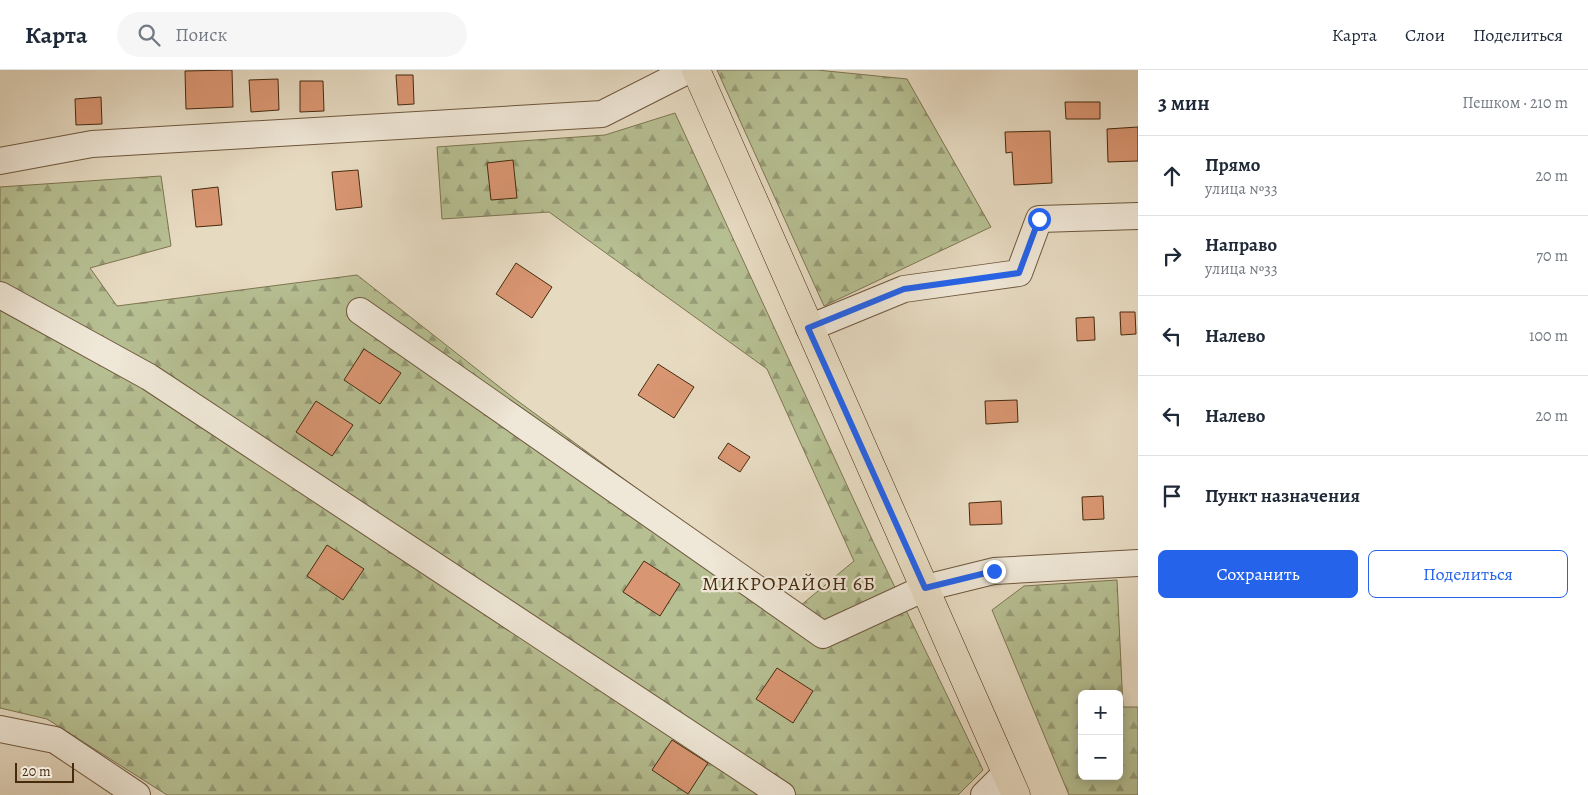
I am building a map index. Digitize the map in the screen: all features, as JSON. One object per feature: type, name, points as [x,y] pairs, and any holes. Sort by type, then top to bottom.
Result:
[{"type":"main road","points":[[696,70],[808,328],[1011,784]]},
{"type":"street","points":[[0,161],[92,144],[602,114],[689,70]]},
{"type":"street","points":[[808,328],[904,289],[1019,273],[1039,219],[1138,216]]},
{"type":"street","points":[[0,295],[149,377],[782,795]]},
{"type":"street","points":[[360,311],[823,634],[925,588],[994,571],[1138,563]]},
{"type":"street","points":[[0,729],[55,740],[137,795]]},
{"type":"street","points":[[984,795],[1011,784]]},
{"type":"green space","points":[[717,70],[817,70],[907,79],[991,227],[824,306]]},
{"type":"green space","points":[[675,113],[876,548],[983,770],[958,795],[167,795],[47,719],[0,708],[0,187],[161,176],[171,246],[90,268],[117,306],[357,275],[511,396],[662,507],[788,616],[854,561],[767,369],[549,212],[442,219],[437,147],[605,135]]},
{"type":"green space","points":[[1117,580],[1122,690],[1078,690],[1078,780],[1123,780],[1123,707],[1138,707],[1138,795],[1069,795],[992,610],[1024,586]]},
{"type":"building","points":[[232,70],[233,107],[186,109],[185,71]]},
{"type":"building","points":[[396,75],[413,75],[414,104],[398,105]]},
{"type":"building","points":[[278,79],[279,110],[251,112],[249,80]]},
{"type":"building","points":[[300,81],[323,81],[324,111],[300,112]]},
{"type":"building","points":[[101,97],[102,124],[76,125],[75,99]]},
{"type":"building","points":[[1065,102],[1100,102],[1100,119],[1066,119]]},
{"type":"building","points":[[1138,127],[1138,161],[1108,162],[1107,129]]},
{"type":"building","points":[[1050,131],[1052,183],[1014,185],[1012,152],[1006,153],[1005,132]]},
{"type":"building","points":[[513,160],[517,198],[491,200],[487,163]]},
{"type":"building","points":[[358,170],[362,207],[336,210],[332,172]]},
{"type":"building","points":[[218,187],[222,225],[196,227],[192,190]]},
{"type":"building","points":[[516,263],[552,287],[532,318],[496,294]]},
{"type":"building","points":[[1120,312],[1135,312],[1136,334],[1121,335]]},
{"type":"building","points":[[1094,317],[1095,340],[1077,341],[1076,318]]},
{"type":"building","points":[[364,349],[401,373],[380,404],[344,380]]},
{"type":"building","points":[[658,364],[694,387],[674,418],[638,395]]},
{"type":"building","points":[[1017,400],[1018,422],[986,424],[985,401]]},
{"type":"building","points":[[316,401],[353,425],[332,456],[296,432]]},
{"type":"building","points":[[728,443],[750,457],[740,472],[718,458]]},
{"type":"building","points":[[1103,496],[1104,519],[1083,520],[1082,497]]},
{"type":"building","points":[[1001,501],[1002,524],[970,525],[969,503]]},
{"type":"building","points":[[327,545],[364,569],[343,600],[307,576]]},
{"type":"building","points":[[644,561],[680,584],[660,616],[623,592]]},
{"type":"building","points":[[777,668],[813,691],[793,723],[756,699]]},
{"type":"building","points":[[672,740],[708,763],[688,794],[652,770]]},
{"type":"district","name":"МИКРОРАЙОН 6Б","points":[[789,583]]},
{"type":"route","points":[[994,571],[925,588],[808,328],[904,289],[1019,273],[1039,219]]}]
